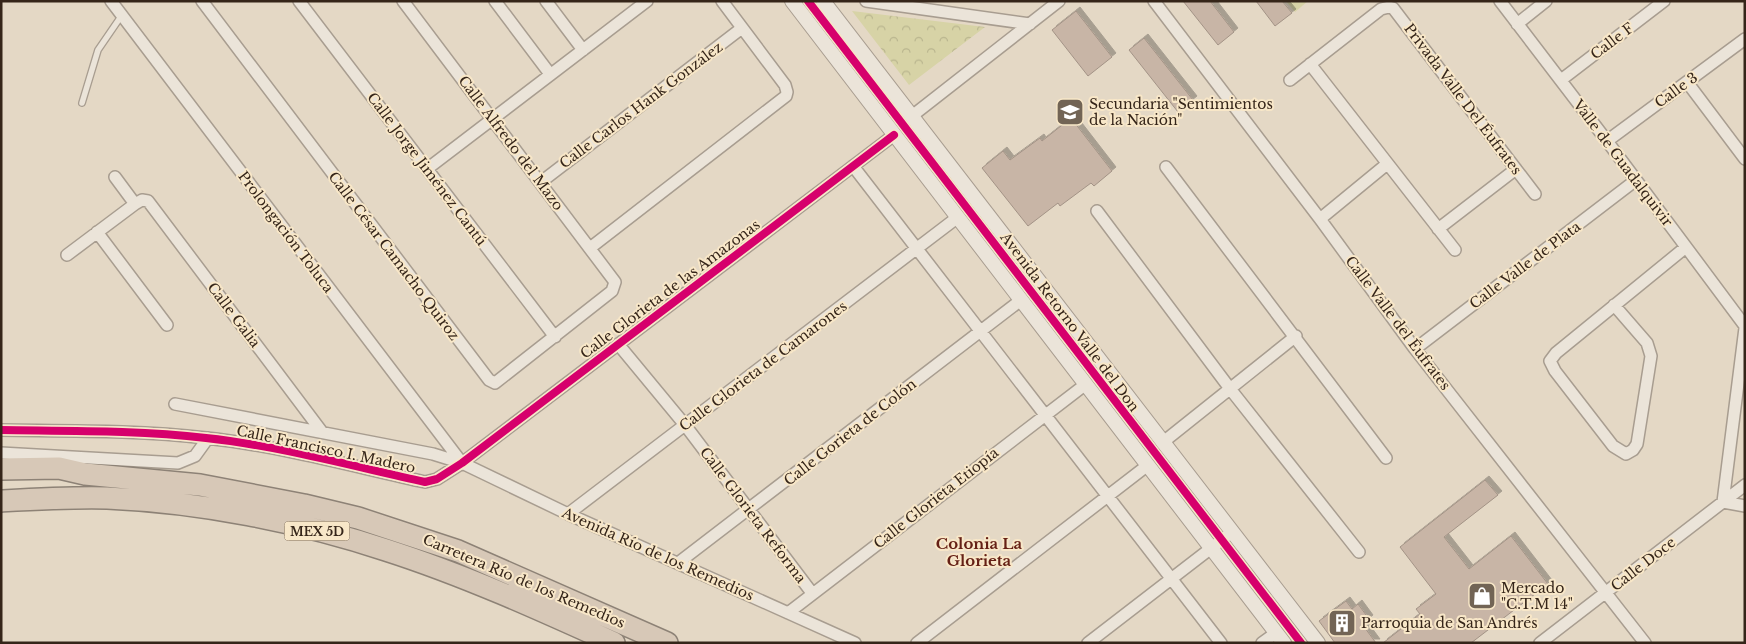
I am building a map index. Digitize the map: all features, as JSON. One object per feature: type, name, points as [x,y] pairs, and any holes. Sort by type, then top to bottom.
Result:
[{"type":"highway","points":[[1,470],[59,468],[85,474]]},
{"type":"highway","points":[[1,484],[85,474]]},
{"type":"highway","name":"Carretera Río de los Remedios","points":[[85,474],[200,485],[304,504],[410,533],[506,570],[667,643]]},
{"type":"highway","name":"Carretera Río de los Remedios","points":[[1,501],[98,498],[161,503],[269,520],[325,532],[385,549],[440,568],[614,643]]},
{"type":"street","name":"Prolongación Toluca","points":[[111,1],[462,463]]},
{"type":"street","name":"Calle César Camacho Quiroz","points":[[202,1],[492,383],[498,381],[555,337],[616,286]]},
{"type":"street","name":"Calle Jorge Jiménez Cantú","points":[[299,1],[555,337]]},
{"type":"street","name":"Calle Alfredo del Mazo","points":[[403,1],[614,279],[616,286]]},
{"type":"street","points":[[494,1],[550,74]]},
{"type":"street","points":[[546,1],[583,50]]},
{"type":"street","points":[[590,248],[786,96],[785,84],[722,1]]},
{"type":"street","name":"Avenida Retorno Valle del Don","points":[[792,1],[1280,638]]},
{"type":"street","name":"Avenida Retorno Valle del Don","points":[[823,1],[1318,643]]},
{"type":"street","points":[[866,1],[1030,24]]},
{"type":"street","points":[[912,116],[1059,1]]},
{"type":"street","name":"Calle Valle del Éufrates","points":[[1154,1],[1320,219],[1415,349],[1645,643]]},
{"type":"street","name":"Valle de Guadalquivir","points":[[1500,1],[1608,141],[1745,327]]},
{"type":"street","points":[[1516,24],[1546,1]]},
{"type":"street","name":"Calle F","points":[[1561,80],[1664,1]]},
{"type":"street","points":[[427,169],[583,50],[640,3]]},
{"type":"street","name":"Privada Valle Del Éufrates","points":[[1310,64],[1381,9],[1389,6],[1396,11],[1535,194]]},
{"type":"street","name":"Calle Carlos Hank González","points":[[541,182],[742,28]]},
{"type":"street","name":"Calle 3","points":[[1608,141],[1745,39]]},
{"type":"street","points":[[1290,80],[1310,64],[1455,250]]},
{"type":"street","points":[[1687,82],[1744,156]]},
{"type":"street","name":"Calle Glorieta de las Amazonas","points":[[462,463],[894,135]]},
{"type":"street","points":[[1320,219],[1387,164]]},
{"type":"street","points":[[853,166],[1221,643]]},
{"type":"street","points":[[1166,167],[1296,336],[1386,458]]},
{"type":"street","name":"Privada Valle Del Éufrates","points":[[1438,229],[1516,169]]},
{"type":"street","name":"Calle Galia","points":[[115,177],[140,202],[322,432]]},
{"type":"street","name":"Calle Valle de Plata","points":[[1415,349],[1636,180]]},
{"type":"street","points":[[67,255],[140,202]]},
{"type":"street","points":[[1097,211],[1230,390],[1359,552]]},
{"type":"street","name":"Calle Glorieta de Camarones","points":[[568,514],[958,218]]},
{"type":"street","points":[[97,232],[167,325]]},
{"type":"street","points":[[1614,305],[1647,343],[1651,356],[1637,444],[1633,450],[1626,454],[1613,446],[1555,371],[1550,361],[1614,305],[1686,248]]},
{"type":"street","name":"Calle Gorieta de Colón","points":[[678,563],[1021,300]]},
{"type":"street","points":[[1745,327],[1723,502],[1745,506]]},
{"type":"street","points":[[1162,443],[1296,336]]},
{"type":"street","name":"Calle Glorieta Reforma","points":[[618,344],[685,425],[812,593]]},
{"type":"street","name":"Calle Glorieta Etiopía","points":[[788,613],[1086,384]]},
{"type":"street","name":"Avenida Río de los Remedios","points":[[175,404],[433,454],[462,463],[568,514],[855,643]]},
{"type":"street","name":"Calle Francisco I. Madero","points":[[1,430],[170,434],[208,438],[261,446],[425,482],[437,479],[462,463]]},
{"type":"street","points":[[1,453],[178,463],[195,456],[208,438]]},
{"type":"street","points":[[917,643],[1148,465]]},
{"type":"street","name":"Calle Doce","points":[[1540,643],[1745,485]]},
{"type":"street","points":[[1088,643],[1232,532]]},
{"type":"street","points":[[1262,643],[1280,638]]},
{"type":"lane","points":[[82,103],[98,50],[122,15]]},
{"type":"green space","points":[[796,1],[815,1],[1307,643],[1287,643]]},
{"type":"green space","points":[[1286,1],[1308,1],[1295,12]]},
{"type":"green space","points":[[852,11],[985,27],[909,85]]},
{"type":"building","points":[[1183,1],[1210,1],[1234,32],[1218,45]]},
{"type":"building","points":[[1256,1],[1282,1],[1292,13],[1275,26]]},
{"type":"building","points":[[1076,11],[1112,57],[1088,76],[1052,30]]},
{"type":"building","points":[[1144,38],[1193,100],[1178,112],[1129,50]]},
{"type":"building","points":[[1071,118],[1112,171],[1094,186],[1091,183],[1060,206],[1058,203],[1028,226],[982,168],[1003,151],[1010,160],[1040,138],[1042,141]]},
{"type":"building","name":"Mercado \"C.T.M 14\"","points":[[1485,480],[1498,495],[1444,537],[1469,569],[1511,536],[1548,584],[1471,643],[1383,643],[1420,614],[1416,609],[1436,594],[1400,547]]},
{"type":"building","name":"Parroquia de San Andrés","points":[[1346,601],[1352,609],[1358,604],[1369,619],[1362,624],[1376,643],[1335,643],[1319,621]]},
{"type":"cycle path","points":[[808,1],[1301,643]]},
{"type":"cycle path","points":[[1,430],[129,432],[180,435],[289,451],[425,482],[437,479],[462,463],[894,135]]},
{"type":"place","name":"Secundaria \"Sentimientos de la Nación\"","points":[[1070,112]]},
{"type":"place","name":"Mercado \"C.T.M 14\"","points":[[1482,596]]},
{"type":"place","name":"Parroquia de San Andrés","points":[[1342,623]]},
{"type":"district","name":"Colonia La Glorieta","points":[[979,552]]}]
